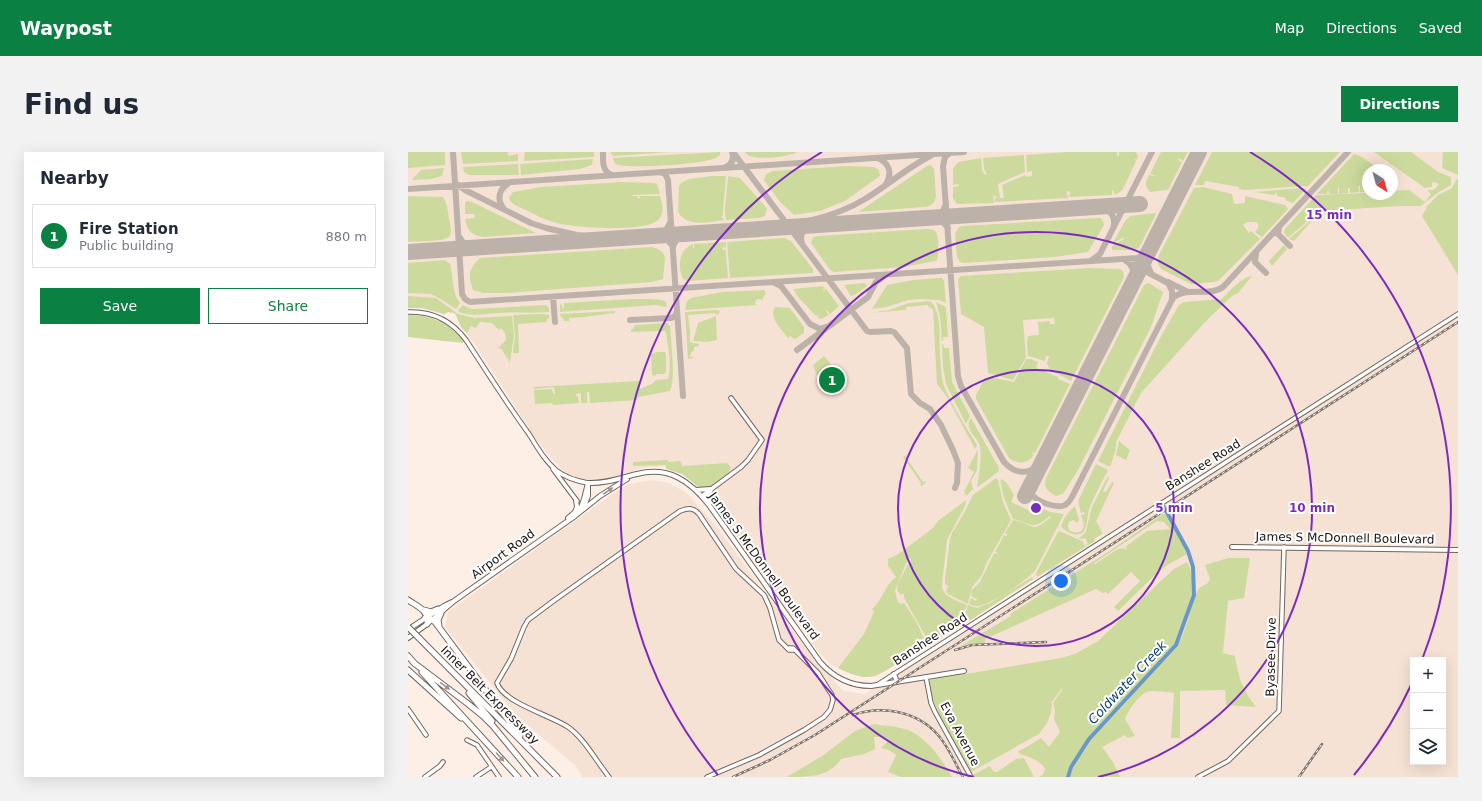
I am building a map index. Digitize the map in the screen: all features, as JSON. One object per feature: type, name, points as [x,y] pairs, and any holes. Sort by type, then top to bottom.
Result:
[{"type":"highway","points":[[408,600],[424,610],[431,612],[440,611],[438,620],[440,629]]},
{"type":"highway","points":[[424,610],[428,618],[440,629],[528,748]]},
{"type":"highway","points":[[428,618],[428,624]]},
{"type":"highway","name":"Inner Belt Expressway","points":[[408,629],[419,638],[557,777]]},
{"type":"highway","points":[[408,656],[518,777]]},
{"type":"highway","points":[[414,663],[483,716],[535,777]]},
{"type":"highway","points":[[408,670],[482,738]]},
{"type":"highway","points":[[454,674],[538,777]]},
{"type":"main road","name":"James S McDonnell Boulevard","points":[[588,484],[607,482],[650,472],[665,473],[684,481],[696,490],[709,505],[823,665],[834,675],[847,682],[864,686],[878,685],[964,671]]},
{"type":"main road","name":"Airport Road","points":[[565,522],[575,512],[635,475]]},
{"type":"main road","points":[[582,508],[588,496],[588,484]]},
{"type":"main road","points":[[696,490],[711,490],[708,497],[709,505]]},
{"type":"main road","points":[[575,512],[577,507],[576,500]]},
{"type":"main road","name":"Airport Road","points":[[408,629],[440,611],[575,516],[582,508]]},
{"type":"main road","name":"James S McDonnell Boulevard","points":[[1232,547],[1458,550]]},
{"type":"main road","points":[[408,638],[428,624]]},
{"type":"main road","points":[[894,674],[897,682]]},
{"type":"street","name":"James S McDonnell Boulevard","points":[[408,312],[420,312],[437,316],[460,332],[514,414],[582,508]]},
{"type":"street","name":"Banshee Road","points":[[878,685],[1458,314]]},
{"type":"street","points":[[702,496],[741,467],[748,460],[762,440],[731,398]]},
{"type":"street","name":"James S McDonnell Boulevard","points":[[548,462],[564,475],[588,484]]},
{"type":"street","points":[[609,777],[584,742],[569,727],[520,703],[500,690],[497,683],[511,659],[524,626],[528,620],[680,511],[687,508],[692,508],[699,514],[736,568],[764,595],[770,608],[779,640],[788,649],[792,648],[818,673],[832,695],[833,700],[830,710],[824,717],[804,730],[759,755],[722,772],[707,777]]},
{"type":"street","name":"Byasee Drive","points":[[1198,777],[1228,761],[1279,711],[1284,547]]},
{"type":"street","name":"Eva Avenue","points":[[926,677],[931,703],[935,712],[971,777]]},
{"type":"street","points":[[408,709],[426,735]]},
{"type":"street","points":[[467,740],[477,745],[499,777]]},
{"type":"street","points":[[425,777],[443,762]]},
{"type":"street","points":[[476,777],[491,767]]},
{"type":"shaded area","points":[[408,152],[1458,152],[1458,777],[582,777],[576,766],[518,717],[445,627],[448,612],[614,493],[629,484],[653,480],[669,483],[687,493],[717,527],[796,635],[843,691],[865,694],[1104,535],[1103,533],[1095,538],[1096,540],[933,644],[931,642],[928,644],[929,647],[926,649],[915,652],[875,677],[851,674],[830,664],[817,650],[702,487],[681,472],[666,467],[647,467],[598,481],[581,479],[565,472],[550,457],[534,436],[474,343],[461,327],[455,314],[448,312],[444,315],[435,310],[408,307]]},
{"type":"green space","points":[[408,152],[445,152],[445,165],[408,168]]},
{"type":"green space","points":[[461,152],[508,152],[508,156],[518,154],[518,161],[463,164]]},
{"type":"green space","points":[[525,152],[594,152],[594,157],[524,161]]},
{"type":"green space","points":[[611,152],[669,152],[613,156]]},
{"type":"green space","points":[[720,152],[720,155],[704,161],[661,166],[622,166],[615,164],[613,158]]},
{"type":"green space","points":[[745,152],[797,152],[781,157],[766,158],[749,156]]},
{"type":"green space","points":[[1067,152],[1117,152],[1118,155],[1116,156],[1119,156],[1119,152],[1136,152],[1138,156],[1137,160],[1134,160],[1136,161],[1123,189],[1114,195],[1113,190],[1112,195],[1069,197],[1070,191],[1066,192],[1068,198],[995,202],[996,196],[992,197],[994,198],[994,203],[957,204],[953,198],[953,187],[959,186],[958,184],[953,185],[953,169],[958,162],[981,158],[982,170],[985,175],[987,174],[984,169],[983,158],[1024,155],[1025,172],[998,184],[1000,198],[1004,198],[1002,185],[1025,175],[1027,177],[1032,176],[1032,171],[1027,172],[1026,155]]},
{"type":"green space","points":[[1161,152],[1188,152],[1183,161],[1178,158],[1178,160],[1182,162],[1168,190],[1150,192],[1146,186],[1146,182],[1149,175],[1155,175],[1150,174]]},
{"type":"green space","points":[[1212,152],[1340,152],[1307,187],[1244,190],[1239,189],[1239,187],[1205,181],[1204,185],[1195,185]]},
{"type":"green space","points":[[1374,152],[1411,152],[1438,172],[1451,177],[1451,185],[1436,194],[1421,206],[1319,211],[1289,237],[1287,237],[1284,233],[1285,229],[1316,195],[1362,193],[1362,200],[1398,200],[1398,191],[1409,190],[1425,202],[1431,194],[1427,190],[1434,190],[1439,184],[1434,182],[1432,183],[1432,187],[1425,188],[1398,169],[1398,164],[1391,164]]},
{"type":"green space","points":[[1443,152],[1458,152],[1458,175],[1442,168]]},
{"type":"green space","points":[[1354,154],[1372,164],[1362,164],[1362,192],[1360,192],[1360,186],[1358,186],[1359,192],[1350,193],[1350,188],[1348,188],[1348,193],[1339,194],[1338,188],[1338,194],[1329,194],[1328,189],[1327,194],[1317,194]]},
{"type":"green space","points":[[593,159],[592,165],[580,169],[521,175],[520,164]]},
{"type":"green space","points":[[518,164],[519,175],[469,175],[464,172],[463,167]]},
{"type":"green space","points":[[931,165],[934,169],[936,196],[934,203],[931,205],[924,207],[858,212],[927,166]]},
{"type":"green space","points":[[847,166],[874,167],[879,170],[880,176],[845,201],[820,211],[794,215],[779,201],[764,180],[766,174],[773,171]]},
{"type":"green space","points":[[444,168],[442,176],[431,179],[412,180],[421,170]]},
{"type":"green space","points":[[726,176],[723,216],[721,216],[724,220],[699,223],[682,217],[678,212],[679,186],[681,183],[693,178]]},
{"type":"green space","points":[[728,176],[740,178],[767,209],[765,216],[759,218],[726,220],[725,210]]},
{"type":"green space","points":[[1458,179],[1458,275],[1422,216],[1426,207],[1438,195],[1452,188]]},
{"type":"green space","points":[[622,182],[657,184],[660,194],[631,195],[637,196],[638,199],[640,198],[639,196],[660,196],[662,214],[659,219],[652,223],[627,228],[594,228],[566,225],[541,218],[514,204],[509,198],[513,192],[541,187]]},
{"type":"green space","points":[[1203,187],[1232,194],[1234,204],[1245,203],[1245,196],[1285,205],[1288,209],[1262,237],[1255,232],[1258,228],[1258,224],[1256,222],[1248,222],[1243,225],[1249,233],[1251,231],[1260,239],[1218,281],[1191,284],[1163,270],[1158,263],[1158,259],[1194,188]]},
{"type":"green space","points":[[1301,188],[1306,189],[1293,203],[1285,200],[1286,198],[1277,196],[1276,192],[1274,195],[1255,192]]},
{"type":"green space","points":[[408,196],[443,197],[451,228],[449,237],[436,241],[408,242]]},
{"type":"green space","points":[[468,201],[536,233],[483,237],[475,235],[468,229],[465,219],[475,218],[474,214],[465,214],[465,203]]},
{"type":"green space","points":[[1319,213],[1294,241],[1289,239]]},
{"type":"green space","points":[[1156,214],[1139,248],[1132,250],[1112,250],[1112,246],[1124,239],[1123,238],[1113,243],[1125,221],[1130,216]]},
{"type":"green space","points":[[1101,218],[1104,225],[1088,252],[1055,257],[964,263],[960,262],[957,257],[955,234],[959,227],[962,226]]},
{"type":"green space","points":[[926,229],[934,230],[937,234],[937,260],[904,267],[834,272],[830,270],[811,243],[813,237],[817,236]]},
{"type":"green space","points":[[784,238],[791,241],[813,269],[813,273],[730,278],[727,242],[766,239],[766,242],[767,239]]},
{"type":"green space","points":[[726,242],[726,248],[722,247],[723,250],[726,250],[728,278],[688,281],[683,279],[680,269],[680,259],[688,247],[693,244],[694,248],[694,244]]},
{"type":"green space","points":[[1284,245],[1287,249],[1272,266],[1269,261]]},
{"type":"green space","points":[[651,247],[661,251],[665,257],[663,279],[652,282],[508,293],[484,293],[473,290],[470,281],[471,269],[480,258]]},
{"type":"green space","points":[[445,260],[450,264],[455,294],[460,303],[456,309],[431,294],[408,293],[408,263]]},
{"type":"green space","points":[[1090,268],[1120,269],[1123,271],[1124,277],[1071,381],[1050,370],[1047,363],[1049,356],[1046,356],[1045,361],[1028,356],[1028,336],[1039,335],[1038,322],[1050,321],[1050,324],[1055,324],[1054,318],[1023,320],[1026,357],[1013,380],[988,373],[984,327],[961,314],[958,279],[961,276]]},
{"type":"green space","points":[[1252,276],[1238,293],[1232,296],[1206,321],[1141,393],[1116,442],[1116,448],[1113,447],[1116,449],[1110,467],[1098,461],[1160,338],[1179,305],[1184,302],[1222,299],[1232,288],[1244,279]]},
{"type":"green space","points":[[942,278],[944,281],[946,303],[939,300],[920,299],[908,300],[887,307],[872,309],[887,285],[914,280]]},
{"type":"green space","points":[[864,283],[867,285],[866,287],[851,296],[844,285]]},
{"type":"green space","points":[[1149,283],[1163,292],[1151,327],[1078,470],[1063,494],[1056,496],[1047,489],[1045,484],[1046,478],[1144,285]]},
{"type":"green space","points":[[822,286],[825,288],[823,291],[826,289],[839,306],[830,314],[827,310],[826,311],[829,315],[821,319],[817,317],[820,314],[816,316],[798,297],[793,289]]},
{"type":"green space","points":[[764,290],[766,293],[762,300],[756,300],[755,304],[757,305],[685,310],[687,301],[691,298],[722,292]]},
{"type":"green space","points":[[408,296],[436,298],[458,314],[474,318],[474,320],[475,318],[512,316],[514,336],[510,362],[509,363],[508,358],[501,348],[498,348],[506,340],[505,333],[501,328],[499,330],[492,323],[480,322],[476,328],[471,326],[467,333],[461,327],[455,313],[448,312],[444,314],[422,308],[408,308]]},
{"type":"green space","points":[[654,299],[655,301],[655,299],[662,300],[666,302],[667,307],[655,305],[560,312],[561,303],[564,308],[564,303]]},
{"type":"green space","points":[[930,301],[934,305],[938,318],[941,370],[944,386],[977,445],[975,449],[947,397],[937,384],[933,310],[927,305],[906,307],[906,310],[870,313],[889,310],[909,303]]},
{"type":"green space","points":[[936,302],[946,307],[948,337],[943,337],[943,341],[940,316]]},
{"type":"green space","points":[[463,305],[472,309],[546,305],[549,308],[549,312],[479,315],[464,314],[458,310]]},
{"type":"green space","points":[[775,307],[790,308],[804,327],[804,333],[795,339],[790,336],[788,338],[774,319],[773,311]]},
{"type":"green space","points":[[615,311],[615,313],[569,318],[569,321],[564,321],[560,314]]},
{"type":"green space","points":[[720,311],[718,315],[714,313],[688,315],[690,342],[699,344],[699,346],[694,347],[694,350],[691,353],[690,357],[694,357],[688,359],[685,312]]},
{"type":"green space","points":[[408,315],[417,315],[439,321],[452,329],[464,341],[463,343],[408,337]]},
{"type":"green space","points":[[513,315],[549,315],[546,322],[518,324],[519,353],[513,353],[515,337]]},
{"type":"green space","points":[[716,316],[717,340],[707,342],[693,341],[698,323]]},
{"type":"green space","points":[[667,323],[670,326],[673,360],[673,379],[670,391],[638,397],[637,400],[590,403],[589,392],[587,392],[587,403],[581,403],[581,393],[576,394],[576,396],[578,396],[579,403],[553,405],[552,403],[535,404],[534,390],[552,389],[553,394],[555,393],[554,387],[534,389],[534,387],[639,381],[640,389],[652,384],[656,380],[668,379],[670,362],[665,331],[631,332],[631,329],[633,329],[635,325]]},
{"type":"green space","points":[[942,344],[944,348],[949,348],[952,382],[970,416],[966,424],[946,384],[943,367]]},
{"type":"green space","points":[[665,352],[666,354],[666,372],[655,376],[652,375],[651,354]]},
{"type":"green space","points":[[824,356],[830,363],[830,369],[822,376],[816,374],[813,365]]},
{"type":"green space","points":[[1026,359],[1031,359],[1038,362],[1036,368],[1058,377],[1058,379],[1070,384],[1035,453],[1031,452],[1034,455],[1025,462],[1016,462],[1009,458],[976,399],[976,395],[985,378],[989,377],[1014,382]]},
{"type":"green space","points":[[971,418],[999,468],[999,471],[978,487],[981,450],[969,426]]},
{"type":"green space","points":[[1119,441],[1130,450],[1126,460],[1116,455]]},
{"type":"green space","points":[[978,449],[977,470],[971,481],[973,489],[966,496],[964,490],[974,472],[968,468]]},
{"type":"green space","points":[[905,456],[923,482],[926,482],[922,486],[903,457]]},
{"type":"green space","points":[[668,460],[668,462],[681,461],[682,466],[727,463],[731,468],[729,472],[708,489],[701,489],[682,474],[666,469],[666,465],[633,466],[633,462]]},
{"type":"green space","points":[[1096,464],[1108,470],[1092,503],[1083,532],[1080,534],[1071,534],[1061,526],[1063,520],[1075,506],[1079,520],[1077,523],[1073,520],[1069,522],[1069,530],[1073,532],[1080,532],[1083,529],[1084,522],[1081,515],[1085,514],[1084,512],[1081,513],[1078,501]]},
{"type":"green space","points":[[1108,476],[1109,478],[1103,491],[1106,492],[1112,482],[1114,483],[1096,521],[1103,534],[1094,539],[1095,541],[1037,577],[1036,573],[1059,531],[1082,541],[1085,546],[1088,544],[1085,538],[1078,538],[1086,531],[1092,507]]},
{"type":"green space","points":[[996,478],[998,480],[1003,502],[1011,520],[986,564],[982,575],[972,587],[968,604],[946,592],[948,586],[945,584],[945,579],[950,539],[973,495]]},
{"type":"green space","points":[[1000,479],[1001,481],[1002,479],[1007,483],[1014,495],[1011,502],[1030,511],[1033,504],[1050,512],[1064,514],[1032,574],[1018,585],[992,601],[975,606],[969,604],[971,598],[976,601],[977,599],[971,596],[972,590],[980,582],[994,553],[998,553],[995,552],[1004,535],[1007,536],[1005,533],[1013,520],[1035,527],[1039,526],[1051,517],[1050,516],[1036,525],[1013,519],[1004,498]]},
{"type":"green space","points":[[966,500],[965,506],[947,540],[942,585],[948,596],[967,605],[957,623],[949,630],[937,636],[930,639],[926,637],[904,598],[903,593],[901,595],[897,590],[898,584],[908,564],[911,563],[911,559],[908,558],[895,591],[898,602],[901,604],[904,603],[916,621],[928,647],[906,658],[888,670],[874,676],[859,676],[838,668],[864,634],[874,612],[872,609],[896,577],[888,566],[888,559],[897,555],[933,528],[938,521]]},
{"type":"green space","points":[[1163,514],[1166,514],[1187,554],[1157,573],[1118,611],[1114,607],[1140,581],[1131,572],[1108,594],[1096,589],[985,639],[983,644],[973,643],[959,647],[1011,616],[1010,614],[1111,550]],"holes":[[[1157,521],[1164,522],[1170,529],[1147,531],[1125,547],[1127,549],[1126,550],[1124,548],[1118,549],[1093,564]]]},
{"type":"green space","points":[[1228,558],[1250,558],[1244,598],[1228,601],[1223,653],[1235,656],[1242,683],[1256,707],[1226,705],[1225,690],[1180,691],[1180,738],[1171,738],[1174,693],[1149,691],[1141,696],[1131,707],[1125,719],[1135,736],[1128,738],[1125,735],[1102,747],[1113,762],[1120,777],[1069,777],[1078,757],[1090,740],[1120,709],[1154,670],[1169,656],[1180,641],[1199,588],[1208,583],[1210,579],[1205,565]]},
{"type":"green space","points":[[1187,562],[1192,577],[1192,595],[1174,645],[1088,738],[1069,766],[1066,777],[1039,777],[1043,774],[1045,769],[1043,766],[1034,759],[1020,754],[1018,751],[1041,738],[1049,747],[1060,732],[1054,719],[1055,710],[1053,703],[1062,688],[1052,702],[1050,702],[1052,703],[1051,713],[1047,723],[1039,734],[971,772],[952,740],[939,713],[930,689],[930,680],[1061,658],[1075,654],[1098,641],[1174,569]]},
{"type":"green space","points":[[1032,577],[1033,579],[960,627],[967,609],[969,610],[967,608],[968,605],[977,608],[990,603]]},
{"type":"green space","points":[[874,724],[908,730],[922,738],[943,763],[952,777],[901,777],[888,772],[896,755],[889,750],[881,748],[889,740],[885,737],[874,737],[875,749],[864,754],[841,759],[836,765],[825,773],[803,777],[787,777],[822,756],[855,731]]},
{"type":"green space","points":[[1024,758],[1034,777],[974,777],[973,775],[990,766],[994,772],[997,772],[1016,759]]},
{"type":"waterway","name":"Coldwater Creek","points":[[1068,777],[1071,767],[1089,739],[1176,645],[1194,595],[1193,567],[1188,551],[1164,507]]},
{"type":"taxiway","points":[[453,152],[462,294],[465,299],[470,302],[1137,258],[1149,252]]},
{"type":"taxiway","points":[[603,152],[605,169],[612,175]]},
{"type":"taxiway","points":[[724,168],[732,162],[732,152]]},
{"type":"taxiway","points":[[733,152],[867,331],[894,332],[907,348],[911,394],[920,403],[930,409],[941,425],[953,450],[958,463],[957,483],[955,488]]},
{"type":"taxiway","points":[[408,189],[964,152]]},
{"type":"taxiway","points":[[1092,260],[1100,254],[1152,152]]},
{"type":"taxiway","points":[[1031,485],[1032,494],[1042,502],[1057,506],[1062,506],[1069,502],[1173,298],[1178,294],[1211,291],[1223,287],[1348,152]]},
{"type":"taxiway","points":[[950,153],[945,157],[943,166],[958,376],[961,386],[1004,462],[1009,467],[1020,472],[1025,472],[1035,468],[1044,459]]},
{"type":"taxiway","points":[[756,229],[798,223],[839,212],[865,199],[932,155]]},
{"type":"taxiway","points":[[877,158],[884,162],[889,168],[889,176],[886,184]]},
{"type":"taxiway","points":[[659,172],[665,174],[668,180],[683,396]]},
{"type":"taxiway","points":[[504,209],[499,198],[501,191],[509,183]]},
{"type":"taxiway","points":[[458,185],[465,190],[531,223],[577,235],[611,239]]},
{"type":"taxiway","points":[[934,217],[943,211],[946,204]]},
{"type":"taxiway","points":[[1098,206],[1110,212],[1114,225]]},
{"type":"taxiway","points":[[934,217],[943,222],[948,228]]},
{"type":"taxiway","points":[[659,236],[665,232],[670,223]]},
{"type":"taxiway","points":[[802,243],[801,237],[803,232],[813,225]]},
{"type":"taxiway","points":[[1279,227],[1278,234],[1290,246]]},
{"type":"taxiway","points":[[673,246],[678,237],[684,234]]},
{"type":"taxiway","points":[[659,236],[667,239],[673,247]]},
{"type":"taxiway","points":[[460,238],[465,245],[474,248]]},
{"type":"taxiway","points":[[1149,252],[1147,264],[1151,273]]},
{"type":"taxiway","points":[[1256,253],[1255,262],[1266,273]]},
{"type":"taxiway","points":[[1126,261],[1168,283],[1172,291],[1172,300]]},
{"type":"taxiway","points":[[1129,263],[1134,273],[1133,284]]},
{"type":"taxiway","points":[[797,350],[868,297],[876,282],[884,276]]},
{"type":"taxiway","points":[[1168,282],[1188,292]]},
{"type":"taxiway","points":[[775,283],[781,286],[810,324],[820,329],[827,327]]},
{"type":"taxiway","points":[[553,297],[555,322]]},
{"type":"taxiway","points":[[630,320],[671,318],[675,316],[677,311]]},
{"type":"runway","points":[[1025,496],[1199,152]]},
{"type":"runway","points":[[408,252],[1140,204]]},
{"type":"railway","points":[[733,777],[770,760],[815,735],[1458,322]]},
{"type":"railway","points":[[955,650],[972,645],[1046,642]]},
{"type":"railway","points":[[853,715],[864,712],[887,711],[910,715],[920,720],[930,727],[942,739],[963,777]]},
{"type":"railway","points":[[1299,777],[1322,744]]},
{"type":"place","name":"Fire Station","points":[[832,380]]}]
